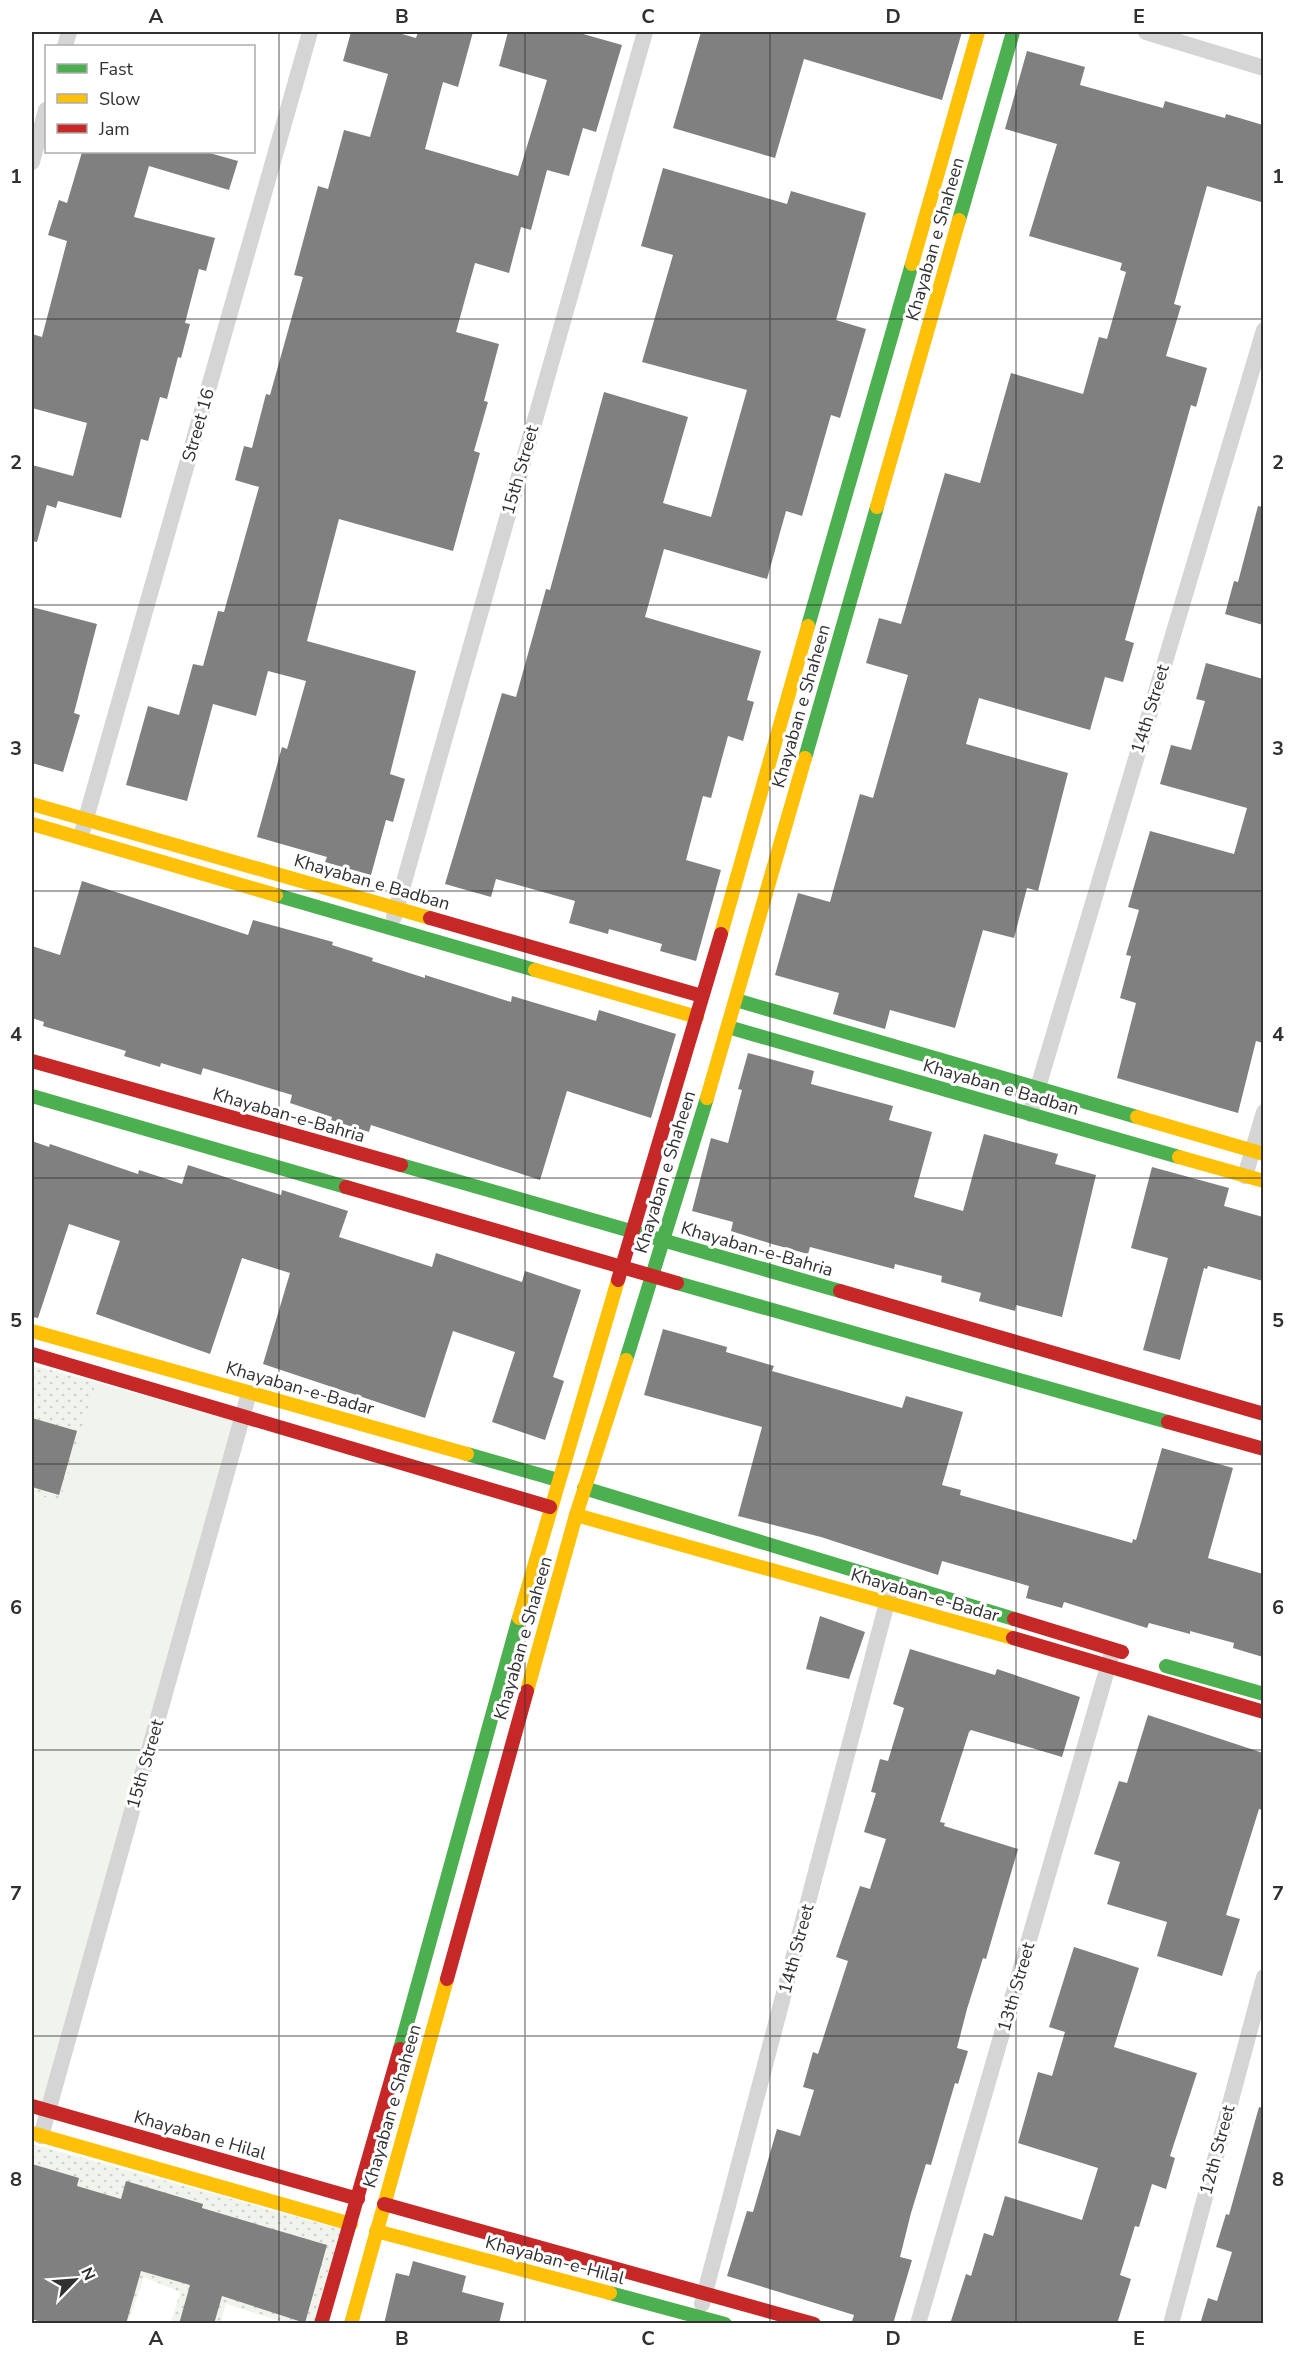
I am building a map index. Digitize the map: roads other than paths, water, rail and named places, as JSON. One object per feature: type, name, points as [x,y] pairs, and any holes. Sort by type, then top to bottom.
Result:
[{"type":"main road","name":"Khayaban e Shaheen","points":[[321,2324],[351,2224],[550,1507],[697,1017],[978,32]]},
{"type":"main road","name":"Khayaban e Shaheen","points":[[351,2324],[576,1515],[664,1241],[736,1000],[1013,32]]},
{"type":"main road","name":"Khayaban e Badban","points":[[32,804],[702,996]]},
{"type":"main road","points":[[32,824],[697,1017]]},
{"type":"main road","name":"Khayaban e Badban","points":[[736,1000],[1257,1152]]},
{"type":"main road","name":"Khayaban e Badban","points":[[728,1027],[1263,1181]]},
{"type":"main road","name":"Khayaban-e-Bahria","points":[[32,1061],[632,1230],[1263,1414]]},
{"type":"main road","points":[[32,1096],[652,1276],[1263,1449]]},
{"type":"main road","name":"Khayaban-e-Badar","points":[[32,1331],[558,1480]]},
{"type":"main road","points":[[32,1354],[242,1414],[550,1507]]},
{"type":"main road","name":"Khayaban-e-Badar","points":[[584,1488],[893,1582],[1263,1712]]},
{"type":"main road","name":"Khayaban-e-Badar","points":[[576,1515],[887,1603],[1111,1658],[1134,1656]]},
{"type":"main road","points":[[1155,1662],[1263,1694]]},
{"type":"main road","points":[[502,1681],[527,1689]]},
{"type":"main road","name":"Khayaban e Hilal","points":[[32,2106],[358,2199]]},
{"type":"main road","points":[[36,2134],[351,2224]]},
{"type":"main road","points":[[384,2204],[814,2324]]},
{"type":"main road","name":"Khayaban-e-Hilal","points":[[376,2231],[725,2324]]},
{"type":"street","name":"Street 16","points":[[81,838],[310,32]]},
{"type":"street","name":"15th Street","points":[[391,928],[644,32]]},
{"type":"street","points":[[1146,32],[1263,68]]},
{"type":"street","points":[[32,162],[45,114]]},
{"type":"street","name":"14th Street","points":[[1030,1114],[1263,330]]},
{"type":"street","points":[[1245,1176],[1257,1152],[1263,1112]]},
{"type":"street","name":"15th Street","points":[[36,2134],[49,2110],[249,1393]]},
{"type":"street","name":"14th Street","points":[[699,2316],[893,1582]]},
{"type":"street","name":"13th Street","points":[[918,2324],[1111,1658]]},
{"type":"street","name":"12th Street","points":[[1171,2324],[1263,1977]]}]
